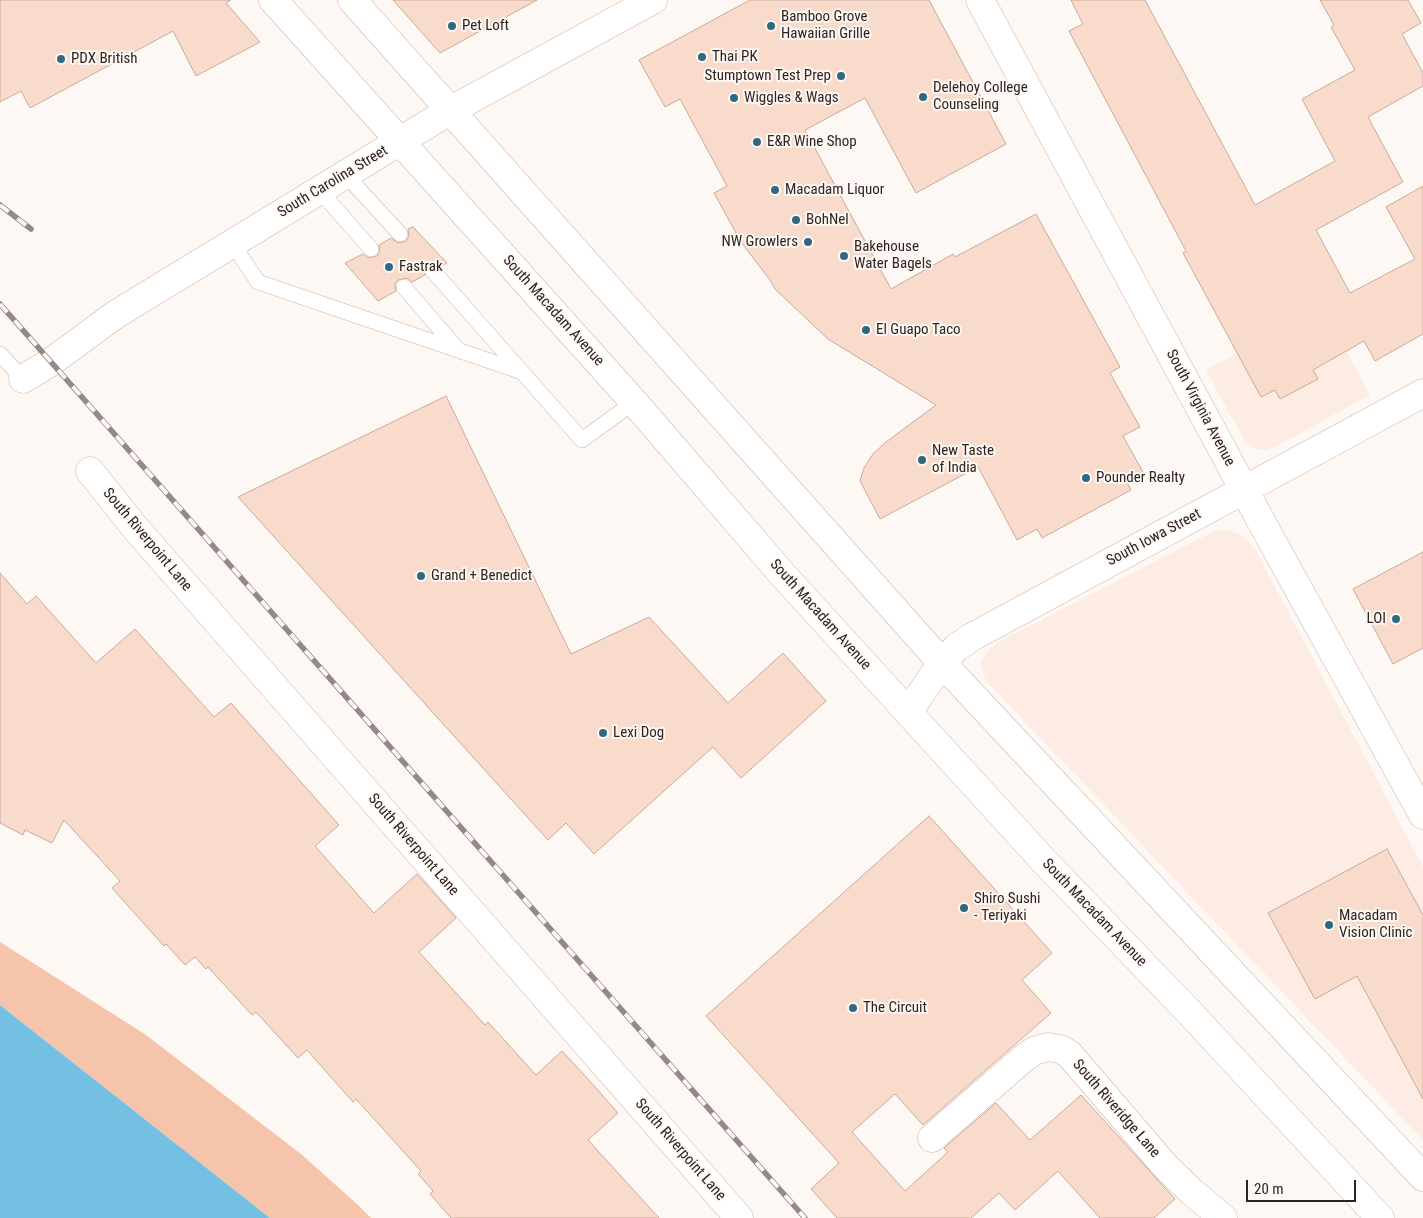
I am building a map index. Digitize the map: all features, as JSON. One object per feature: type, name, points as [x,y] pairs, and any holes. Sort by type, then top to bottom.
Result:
[{"type":"street","name":"South Macadam Avenue","points":[[273,0],[634,402],[783,575],[1042,860],[1190,1013],[1380,1218]]},
{"type":"street","points":[[352,0],[942,663],[1423,1177]]},
{"type":"street","name":"South Carolina Street","points":[[22,378],[51,362],[116,315],[451,110],[653,0]]},
{"type":"street","name":"South Virginia Avenue","points":[[980,0],[1244,489],[1423,815]]},
{"type":"street","name":"South Iowa Street","points":[[908,712],[942,663],[956,647],[972,637],[1423,393]]},
{"type":"street","name":"South Riverpoint Lane","points":[[90,471],[137,530],[739,1218]]},
{"type":"street","name":"South Riveridge Lane","points":[[932,1138],[1034,1051],[1048,1047],[1060,1049],[1069,1054],[1166,1167],[1223,1218]]},
{"type":"lane","points":[[346,174],[400,234]]},
{"type":"lane","points":[[319,190],[371,249]]},
{"type":"lane","points":[[232,243],[258,282],[522,372]]},
{"type":"lane","points":[[433,271],[582,440],[634,402]]},
{"type":"lane","points":[[404,287],[459,351]]},
{"type":"lane","points":[[0,354],[22,378]]},
{"type":"shaded area","points":[[1322,307],[1370,395],[1275,447],[1264,450],[1255,449],[1245,442],[1206,370]]},
{"type":"shaded area","points":[[1228,530],[1243,536],[1255,549],[1423,867],[1423,1140],[986,681],[980,664],[985,654],[996,643],[1215,531]]},
{"type":"shaded area","points":[[0,942],[146,1035],[301,1154],[371,1218],[270,1218],[0,1005]]},
{"type":"water","points":[[0,1005],[270,1218],[0,1218]]},
{"type":"building","name":"PDX British","points":[[0,0],[231,0],[226,3],[260,42],[196,76],[173,31],[30,108],[21,91],[0,102]]},
{"type":"building","name":"Pet Loft","points":[[393,0],[537,0],[440,53]]},
{"type":"building","points":[[750,0],[929,0],[1006,144],[916,193],[865,98],[805,130],[891,289],[953,254],[955,257],[1036,214],[1120,367],[1110,373],[1140,427],[1123,436],[1143,472],[1126,481],[1131,490],[1042,538],[1037,529],[1017,540],[978,467],[880,519],[860,481],[864,468],[873,454],[886,442],[936,405],[828,339],[775,289],[741,242],[714,193],[727,186],[680,99],[665,107],[639,60]]},
{"type":"building","points":[[1071,0],[1145,0],[1255,205],[1335,161],[1302,99],[1355,70],[1331,27],[1334,25],[1320,0],[1408,0],[1421,23],[1402,34],[1423,73],[1423,86],[1368,117],[1403,182],[1316,230],[1350,293],[1415,259],[1386,207],[1423,186],[1423,334],[1375,361],[1364,341],[1313,370],[1318,379],[1280,399],[1275,390],[1261,397],[1183,253],[1186,251],[1069,31],[1083,24]]},
{"type":"building","name":"Fastrak","points":[[413,227],[447,263],[441,266],[436,262],[427,264],[424,268],[425,275],[412,282],[407,278],[398,280],[395,284],[396,291],[378,301],[345,263],[363,254],[368,258],[377,256],[380,252],[379,245],[391,238],[398,243],[406,241],[409,236],[408,229]]},
{"type":"building","points":[[446,396],[571,654],[649,617],[728,703],[783,653],[826,701],[741,778],[713,747],[594,854],[566,823],[548,840],[238,497]]},
{"type":"building","name":"LOI","points":[[1423,552],[1423,648],[1393,664],[1353,589]]},
{"type":"building","points":[[0,573],[27,604],[36,596],[96,663],[135,629],[214,717],[231,703],[339,825],[315,846],[374,913],[417,874],[456,918],[419,952],[485,1025],[488,1022],[536,1075],[562,1051],[587,1078],[618,1113],[588,1140],[659,1218],[451,1218],[430,1194],[433,1191],[418,1174],[421,1171],[356,1099],[353,1102],[307,1050],[298,1058],[256,1012],[252,1015],[208,967],[206,969],[195,957],[185,965],[166,944],[164,946],[112,888],[120,881],[64,820],[52,843],[25,830],[23,835],[0,823]]},
{"type":"building","points":[[929,816],[1052,953],[1022,980],[1051,1013],[923,1125],[895,1094],[852,1132],[905,1191],[948,1152],[944,1148],[996,1103],[1030,1140],[1081,1095],[1175,1199],[1154,1218],[1100,1218],[1058,1171],[1015,1210],[999,1193],[971,1218],[837,1218],[811,1189],[839,1163],[706,1016]]},
{"type":"building","points":[[1387,849],[1423,915],[1423,1099],[1357,976],[1315,999],[1268,913]]},
{"type":"railway","points":[[0,205],[31,229]]},
{"type":"railway","points":[[0,304],[805,1218]]},
{"type":"place","name":"Pet Loft","points":[[452,26]]},
{"type":"place","name":"Bamboo Grove Hawaiian Grille","points":[[771,26]]},
{"type":"place","name":"Thai PK","points":[[702,57]]},
{"type":"place","name":"PDX British","points":[[61,59]]},
{"type":"place","name":"Stumptown Test Prep","points":[[841,76]]},
{"type":"place","name":"Delehoy College Counseling","points":[[923,97]]},
{"type":"place","name":"Wiggles & Wags","points":[[734,98]]},
{"type":"place","name":"E&R Wine Shop","points":[[757,142]]},
{"type":"place","name":"Macadam Liquor","points":[[775,190]]},
{"type":"place","name":"BohNel","points":[[796,220]]},
{"type":"place","name":"NW Growlers","points":[[808,242]]},
{"type":"place","name":"Bakehouse Water Bagels","points":[[844,256]]},
{"type":"place","name":"Fastrak","points":[[389,267]]},
{"type":"place","name":"El Guapo Taco","points":[[866,330]]},
{"type":"place","name":"New Taste of India","points":[[922,460]]},
{"type":"place","name":"Pounder Realty","points":[[1086,478]]},
{"type":"place","name":"Grand + Benedict","points":[[421,576]]},
{"type":"place","name":"LOI","points":[[1396,619]]},
{"type":"place","name":"Lexi Dog","points":[[603,733]]},
{"type":"place","name":"Shiro Sushi - Teriyaki","points":[[964,908]]},
{"type":"place","name":"Macadam Vision Clinic","points":[[1329,925]]},
{"type":"place","name":"The Circuit","points":[[853,1008]]}]
